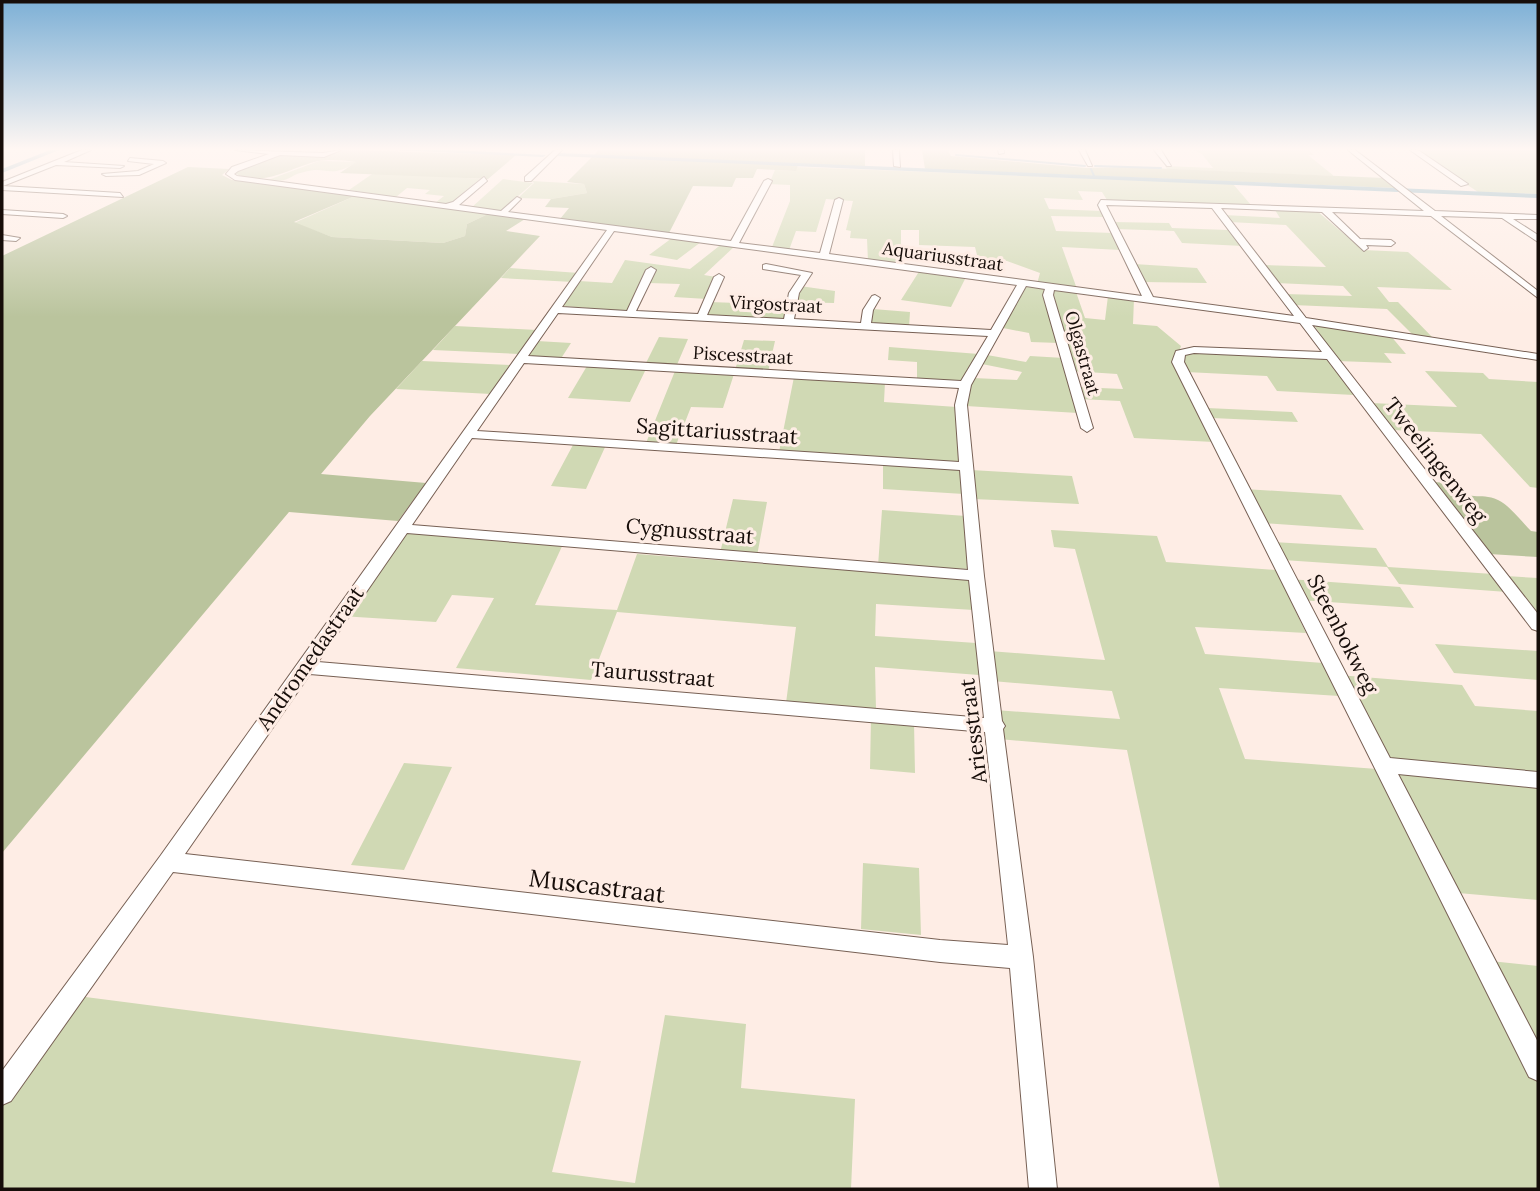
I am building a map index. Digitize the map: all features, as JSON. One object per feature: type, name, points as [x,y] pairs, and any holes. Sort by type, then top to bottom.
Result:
[{"type":"street","name":"Aquariusstraat","points":[[444,206],[1301,320],[1538,357]]},
{"type":"street","points":[[502,214],[510,206]]},
{"type":"street","points":[[734,244],[755,206]]},
{"type":"street","points":[[824,256],[838,206]]},
{"type":"street","points":[[1102,206],[1149,300]]},
{"type":"street","name":"Tweelingenweg","points":[[1214,206],[1538,625]]},
{"type":"street","points":[[1230,206],[1538,217]]},
{"type":"street","points":[[1422,206],[1538,295]]},
{"type":"street","points":[[1324,209],[1361,245],[1391,243]]},
{"type":"street","points":[[3,211],[63,216]]},
{"type":"street","points":[[1503,216],[1538,239]]},
{"type":"street","name":"Andromedastraat","points":[[4,1090],[306,667],[400,528],[613,227]]},
{"type":"street","points":[[2,237],[16,238]]},
{"type":"street","points":[[766,267],[807,274],[794,293],[788,322]]},
{"type":"street","points":[[630,314],[651,270]]},
{"type":"street","points":[[701,318],[719,277]]},
{"type":"street","name":"Ariesstraat","points":[[1023,283],[965,385],[961,405],[976,576],[996,726],[1043,1189]]},
{"type":"street","name":"Olgastraat","points":[[1050,287],[1048,295],[1087,428]]},
{"type":"street","points":[[866,326],[868,310],[875,298]]},
{"type":"street","name":"Virgostraat","points":[[555,310],[996,333]]},
{"type":"street","name":"Steenbokweg","points":[[1329,356],[1194,351],[1180,353],[1178,362],[1538,1068]]},
{"type":"street","name":"Piscesstraat","points":[[520,359],[965,385]]},
{"type":"street","name":"Sagittariusstraat","points":[[466,434],[966,466]]},
{"type":"street","name":"Cygnusstraat","points":[[400,528],[976,576]]},
{"type":"street","name":"Taurusstraat","points":[[306,667],[996,726]]},
{"type":"street","points":[[1384,765],[1538,780]]},
{"type":"street","name":"Muscastraat","points":[[168,862],[940,951],[1021,957]]},
{"type":"green space","points":[[107,206],[333,206],[294,222],[332,237],[443,243],[465,236],[467,224],[488,214],[525,219],[506,231],[540,236],[370,416],[321,474],[426,483],[398,521],[289,512],[2,853],[2,256]]},
{"type":"green space","points":[[333,206],[426,206],[488,214],[467,224],[465,236],[443,243],[332,237],[294,223]]},
{"type":"green space","points":[[474,206],[507,206],[501,211],[471,208]]},
{"type":"green space","points":[[683,206],[669,233],[560,219],[569,208],[545,207]]},
{"type":"green space","points":[[788,206],[824,206],[816,232],[796,231],[789,250],[772,247]]},
{"type":"green space","points":[[852,206],[1047,206],[1049,209],[1102,211],[1106,217],[1051,216],[1056,231],[1113,233],[1121,250],[1062,247],[1077,289],[1037,284],[1040,273],[1007,261],[978,259],[975,247],[919,245],[919,230],[901,230],[901,265],[868,261],[867,239],[850,238],[851,231],[846,230]]},
{"type":"green space","points":[[1275,210],[1317,211],[1363,250],[1408,252],[1452,290],[1377,287],[1389,302],[1398,302],[1433,338],[1413,335],[1387,309],[1293,305],[1285,294],[1352,296],[1343,286],[1276,283],[1263,265],[1326,267],[1286,225],[1230,222],[1224,215],[1280,218]]},
{"type":"green space","points":[[1112,222],[1169,223],[1172,228],[1228,230],[1243,246],[1182,243],[1174,231],[1116,229]]},
{"type":"green space","points":[[672,238],[701,242],[677,260],[649,255]]},
{"type":"green space","points":[[723,243],[736,245],[704,275],[716,277],[707,299],[674,297],[680,284],[649,283],[627,311],[562,306],[579,281],[612,283],[625,260],[690,269]]},
{"type":"green space","points":[[1134,264],[1197,268],[1207,283],[1144,282]]},
{"type":"green space","points":[[510,268],[579,273],[573,282],[501,278]]},
{"type":"green space","points":[[920,270],[966,277],[951,307],[901,300]]},
{"type":"green space","points":[[800,286],[835,291],[834,303],[794,302]]},
{"type":"green space","points":[[1024,288],[1046,288],[1059,343],[1031,342],[1029,333],[1003,328]]},
{"type":"green space","points":[[1053,289],[1076,292],[1085,318],[1105,320],[1108,296],[1134,299],[1133,324],[1157,326],[1181,346],[1179,352],[1214,442],[1134,438],[1120,401],[1080,399],[1077,387],[1123,389],[1117,374],[1072,371],[1051,295]]},
{"type":"green space","points":[[710,302],[790,305],[784,320],[704,316]]},
{"type":"green space","points":[[873,309],[910,312],[909,327],[869,324]]},
{"type":"green space","points":[[1314,325],[1390,335],[1406,354],[1384,353],[1392,363],[1337,361]]},
{"type":"green space","points":[[455,326],[537,330],[519,354],[433,350]]},
{"type":"green space","points":[[659,337],[688,339],[676,367],[645,365]]},
{"type":"green space","points":[[744,340],[775,341],[768,372],[735,370]]},
{"type":"green space","points":[[537,341],[571,343],[560,360],[527,356]]},
{"type":"green space","points":[[889,347],[979,354],[961,382],[917,380],[917,362],[888,360]]},
{"type":"green space","points":[[1196,352],[1323,358],[1329,360],[1354,395],[1277,391],[1267,376],[1186,372],[1181,362],[1184,355]]},
{"type":"green space","points":[[987,355],[1026,362],[1030,356],[1064,358],[1078,413],[966,406],[967,392],[973,378],[1017,380],[1022,372],[982,364]]},
{"type":"green space","points":[[422,361],[512,365],[491,394],[396,389]]},
{"type":"green space","points":[[587,366],[646,369],[630,402],[568,398]]},
{"type":"green space","points":[[675,371],[734,374],[723,408],[691,407],[676,445],[646,443]]},
{"type":"green space","points":[[1425,371],[1483,373],[1489,379],[1538,382],[1538,488],[1530,487],[1481,434],[1392,430],[1371,403],[1457,407]]},
{"type":"green space","points":[[794,377],[885,382],[884,402],[957,407],[960,460],[955,463],[779,452]]},
{"type":"green space","points":[[1207,408],[1292,412],[1298,422],[1212,418]]},
{"type":"green space","points":[[574,443],[606,445],[586,489],[551,486]]},
{"type":"green space","points":[[883,463],[959,469],[964,494],[883,489]]},
{"type":"green space","points":[[971,470],[1072,476],[1079,504],[973,499]]},
{"type":"green space","points":[[1432,482],[1452,483],[1469,495],[1502,502],[1531,531],[1538,532],[1538,557],[1489,554]]},
{"type":"green space","points":[[1244,489],[1341,495],[1364,530],[1262,523]]},
{"type":"green space","points":[[733,499],[767,502],[757,556],[720,553]]},
{"type":"green space","points":[[882,510],[966,516],[970,569],[878,566]]},
{"type":"green space","points":[[1051,530],[1157,536],[1166,562],[1276,570],[1306,633],[1195,627],[1205,654],[1323,663],[1339,696],[1219,688],[1245,759],[1377,769],[1477,974],[1485,975],[1481,960],[1538,966],[1538,1189],[1220,1189],[1127,750],[999,739],[995,710],[1120,719],[1112,691],[992,681],[989,651],[1105,660],[1075,549],[1054,547]]},
{"type":"green space","points":[[405,532],[564,542],[535,605],[617,610],[637,554],[966,579],[971,581],[974,610],[876,604],[875,636],[976,643],[979,675],[875,667],[876,710],[786,703],[796,627],[617,612],[591,680],[456,668],[494,598],[452,595],[436,622],[341,616]]},
{"type":"green space","points":[[1273,542],[1376,548],[1388,567],[1493,574],[1507,592],[1399,584],[1387,567],[1283,560]]},
{"type":"green space","points":[[1506,576],[1538,578],[1538,616]]},
{"type":"green space","points":[[1289,579],[1400,587],[1414,608],[1300,600]]},
{"type":"green space","points":[[1435,644],[1538,651],[1538,680],[1454,673]]},
{"type":"green space","points":[[1338,675],[1462,685],[1475,706],[1538,711],[1538,777],[1408,764],[1389,758]]},
{"type":"green space","points":[[871,718],[914,722],[915,773],[870,769]]},
{"type":"green space","points":[[404,763],[452,767],[404,870],[351,865]]},
{"type":"green space","points":[[1398,769],[1538,783],[1538,900],[1447,892],[1391,771]]},
{"type":"green space","points":[[863,863],[919,868],[921,935],[861,929]]},
{"type":"green space","points":[[70,995],[581,1061],[552,1172],[635,1183],[665,1015],[746,1024],[741,1088],[855,1099],[851,1189],[2,1189],[2,1092]]}]
